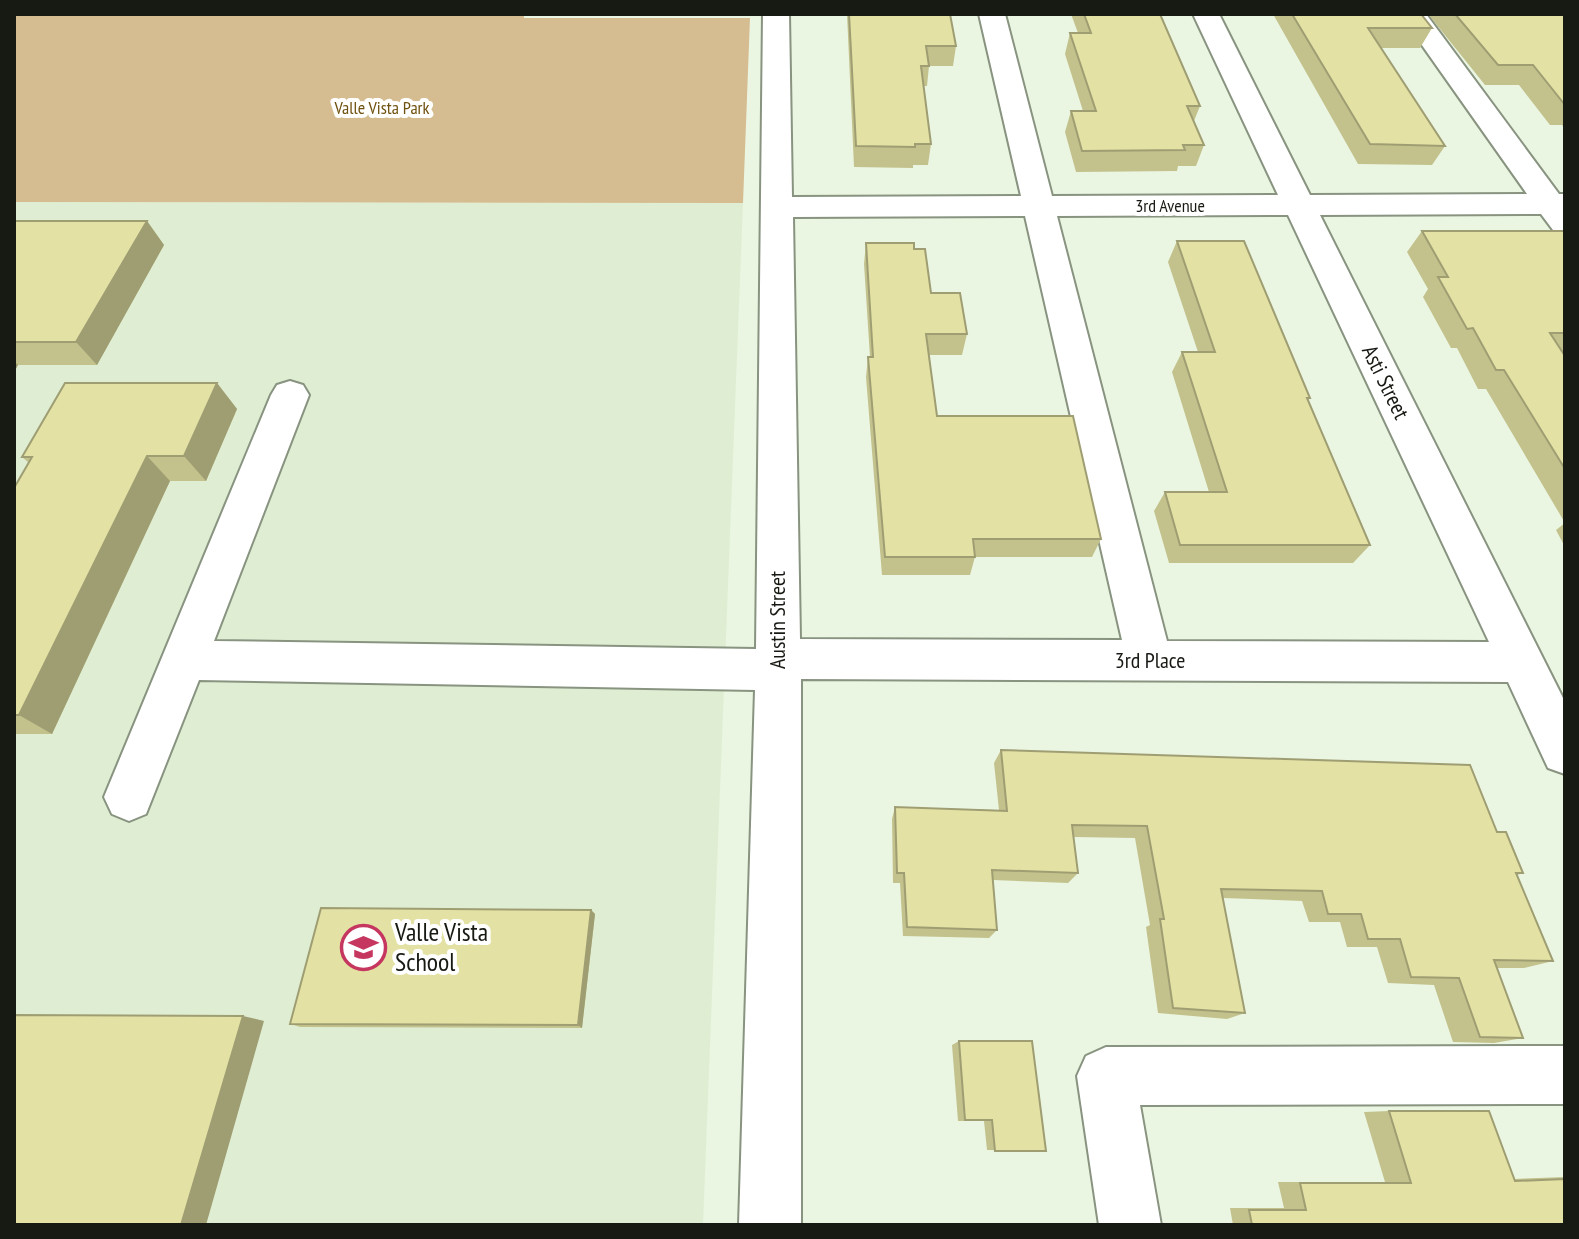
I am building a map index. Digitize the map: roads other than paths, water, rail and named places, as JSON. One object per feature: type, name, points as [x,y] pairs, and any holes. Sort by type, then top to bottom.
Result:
[{"type":"street","name":"Austin Street","points":[[770,1225],[778,664],[776,14]]},
{"type":"street","points":[[992,14],[1149,660]]},
{"type":"street","name":"Asti Street","points":[[1206,14],[1565,752]]},
{"type":"street","points":[[1413,14],[1560,211]]},
{"type":"street","name":"3rd Avenue","points":[[776,207],[1300,206],[1560,211]]},
{"type":"street","points":[[129,797],[290,395]]},
{"type":"street","name":"3rd Place","points":[[183,660],[778,664],[1149,660],[1523,662]]},
{"type":"street","points":[[1130,1225],[1106,1076],[1565,1075]]},
{"type":"place","name":"Valle Vista School","points":[[364,947]]},
{"type":"park label","name":"Valle Vista Park","points":[[382,108]]}]
